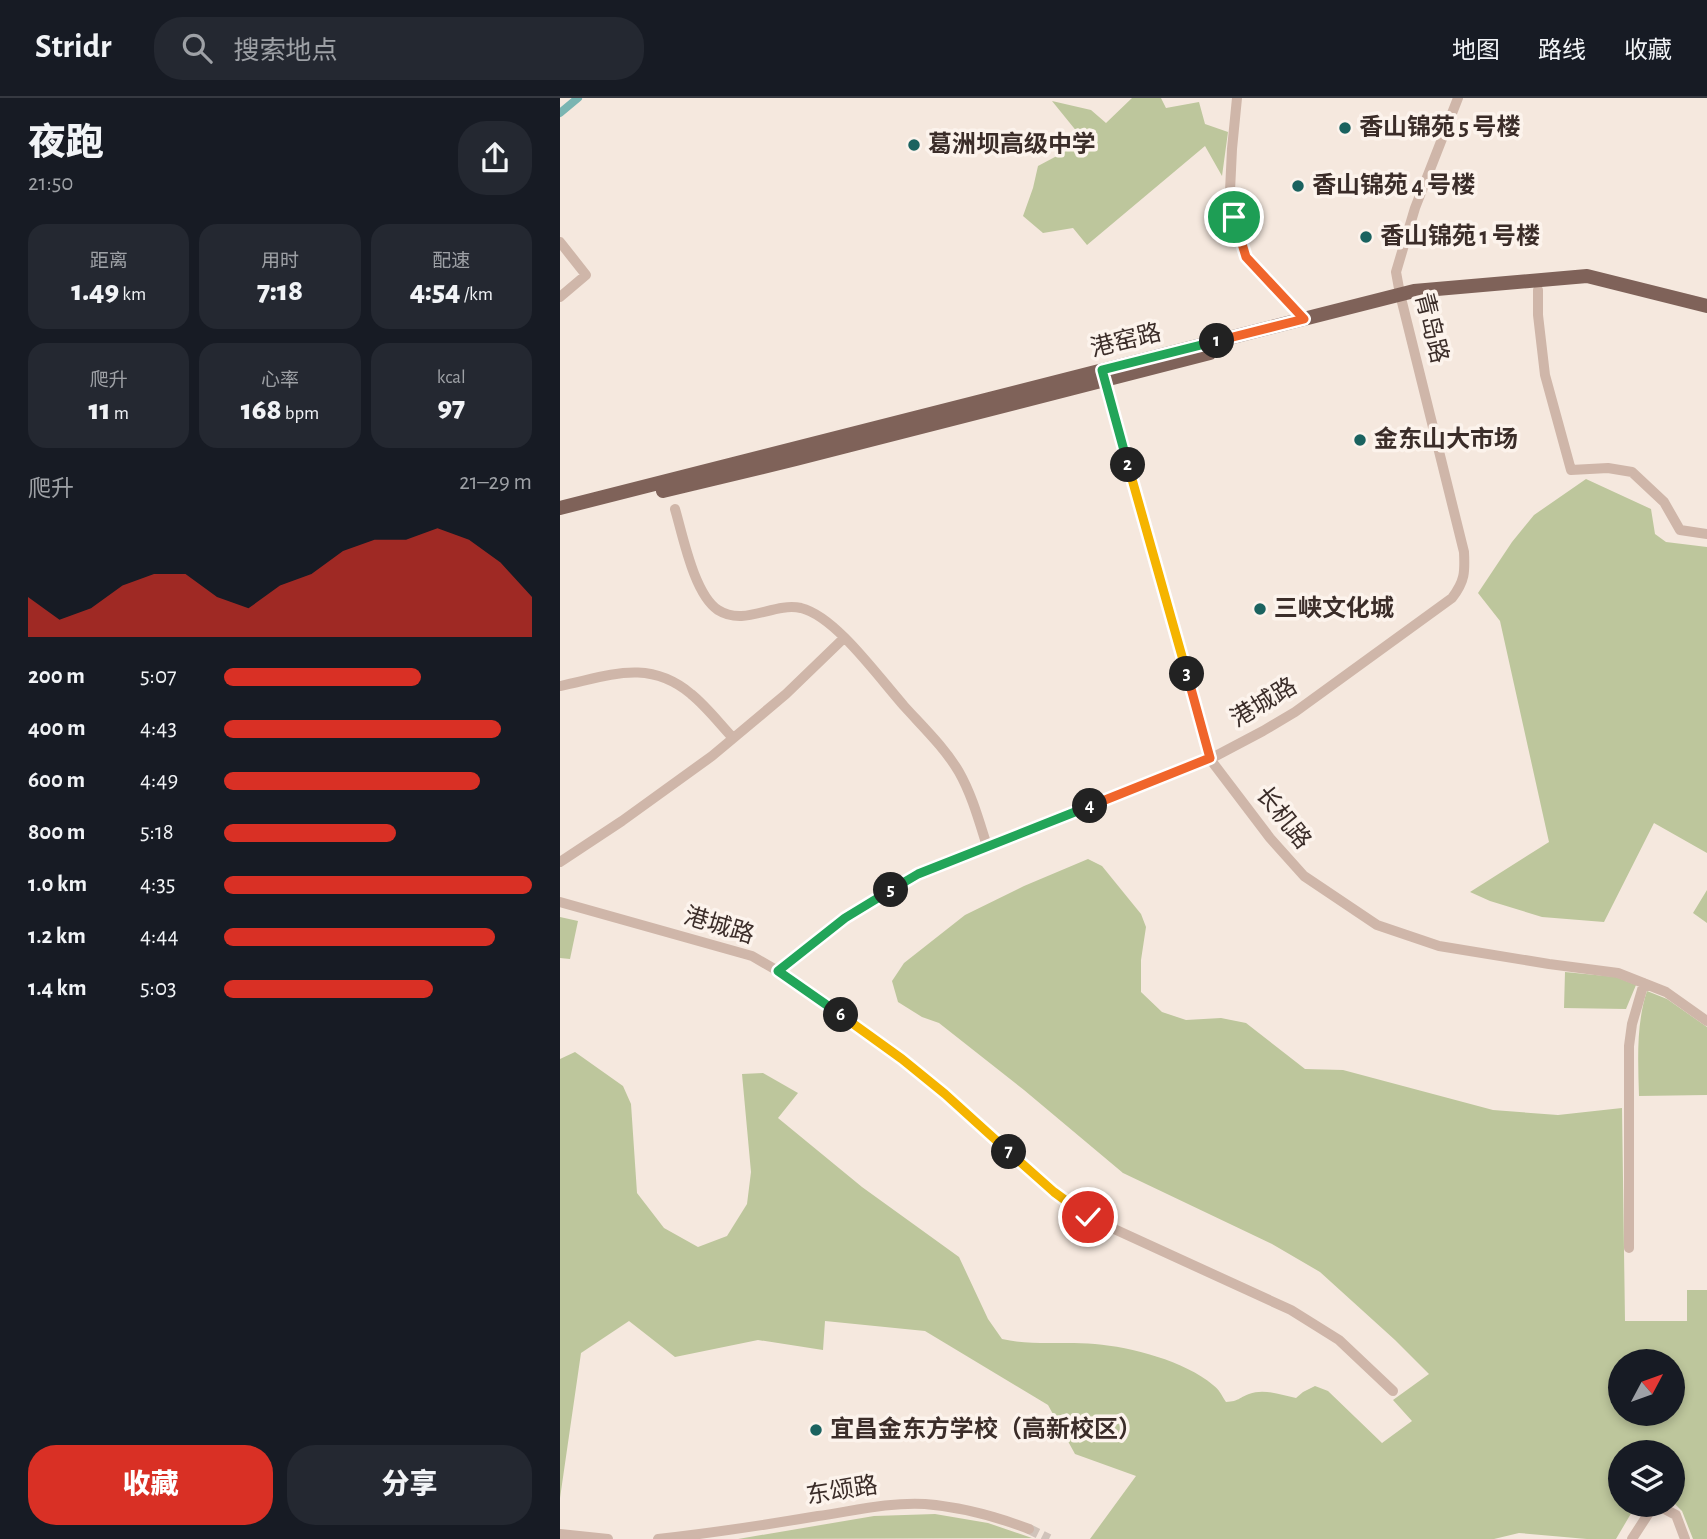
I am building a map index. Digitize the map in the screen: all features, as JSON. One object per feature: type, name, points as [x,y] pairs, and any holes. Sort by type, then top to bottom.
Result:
[{"type":"main road","name":"港窑路","points":[[560,508],[1103,375],[1401,299],[1414,291],[1587,276],[1707,306]]},
{"type":"main road","name":"港窑路","points":[[560,516],[808,456],[1304,319],[1401,299],[1586,286],[1707,316]]},
{"type":"street","points":[[1237,98],[1230,191],[1246,257],[1304,319]]},
{"type":"street","name":"青岛路","points":[[1458,98],[1415,208],[1396,272],[1464,552],[1465,574]]},
{"type":"street","points":[[560,242],[586,275],[560,297]]},
{"type":"street","points":[[1538,290],[1545,375],[1571,470],[1608,468],[1632,472],[1664,502],[1680,530],[1707,534]]},
{"type":"street","name":"长机路","points":[[1103,375],[1210,758],[1270,838],[1304,876],[1377,925],[1439,946],[1618,973],[1666,992],[1707,1021]]},
{"type":"street","points":[[675,509],[704,596],[717,609],[730,616],[747,616],[779,608],[801,608],[817,616],[844,638],[958,771],[975,808],[987,846]]},
{"type":"street","name":"港城路","points":[[560,902],[752,956],[778,971],[845,918],[918,874],[1210,758],[1273,725],[1452,598],[1460,588],[1465,574]]},
{"type":"street","points":[[560,862],[712,756],[786,694],[844,638]]},
{"type":"street","points":[[560,686],[625,672],[650,672],[691,693],[733,738]]},
{"type":"street","points":[[778,971],[891,1049],[1054,1192],[1088,1217],[1291,1310],[1339,1340],[1393,1391]]},
{"type":"street","points":[[1629,1248],[1629,1046],[1632,1024],[1644,984]]},
{"type":"street","name":"东颂路","points":[[658,1539],[890,1505],[921,1504],[972,1510],[1029,1530]]},
{"type":"street","points":[[1632,1539],[1648,1517]]},
{"type":"street","points":[[1677,1517],[1685,1539]]},
{"type":"street","points":[[560,1534],[608,1539]]},
{"type":"green space","points":[[1132,98],[1161,98],[1166,108],[1199,102],[1205,124],[1228,132],[1222,176],[1205,146],[1087,245],[1073,228],[1043,233],[1023,216],[1038,166],[1068,150],[1082,138],[1052,101],[1091,110],[1106,123]]},
{"type":"green space","points":[[1586,479],[1651,509],[1655,534],[1666,542],[1707,547],[1707,853],[1654,823],[1604,922],[1542,917],[1470,892],[1549,842],[1500,621],[1478,593],[1512,542],[1534,515]]},
{"type":"green space","points":[[1088,859],[1102,866],[1141,914],[1146,927],[1141,960],[1141,992],[1162,1012],[1186,1020],[1221,1018],[1246,1023],[1305,1069],[1343,1070],[1493,1110],[1558,1115],[1622,1108],[1625,1321],[1687,1321],[1687,1290],[1707,1290],[1707,1539],[1693,1539],[1684,1517],[1685,1440],[1608,1440],[1608,1517],[1629,1517],[1616,1539],[1519,1533],[1494,1539],[1090,1539],[1136,1476],[1075,1454],[1048,1405],[925,1331],[825,1321],[823,1350],[758,1340],[675,1357],[629,1321],[581,1353],[560,1498],[560,1059],[575,1052],[623,1086],[631,1104],[637,1193],[664,1228],[698,1247],[727,1236],[747,1204],[751,1172],[742,1074],[763,1073],[798,1093],[778,1118],[862,1187],[959,1257],[988,1319],[1002,1339],[1095,1344],[1141,1352],[1173,1362],[1201,1376],[1217,1388],[1226,1402],[1261,1392],[1296,1398],[1315,1386],[1328,1391],[1382,1443],[1412,1421],[1393,1400],[1429,1374],[1320,1272],[1272,1244],[1123,1173],[939,1023],[922,1017],[898,1002],[892,981],[904,963],[965,915]]},
{"type":"green space","points":[[1707,890],[1707,923],[1693,913]]},
{"type":"green space","points":[[560,917],[578,921],[570,959],[560,958]]},
{"type":"green space","points":[[1565,972],[1616,977],[1636,985],[1626,1009],[1564,1008]]},
{"type":"green space","points":[[1647,991],[1667,999],[1707,1027],[1707,1095],[1639,1096],[1639,1029]]},
{"type":"green space","points":[[935,1514],[988,1523],[1032,1538],[738,1539],[874,1516]]},
{"type":"waterway","points":[[560,113],[578,98]]},
{"type":"tunnel","points":[[1029,1529],[1049,1539]]},
{"type":"place","name":"香山锦苑 5 号楼","points":[[1345,128]]},
{"type":"place","name":"葛洲坝高级中学","points":[[914,145]]},
{"type":"place","name":"香山锦苑 4 号楼","points":[[1298,186]]},
{"type":"place","name":"香山锦苑 1 号楼","points":[[1366,237]]},
{"type":"place","name":"金东山大市场","points":[[1360,440]]},
{"type":"place","name":"三峡文化城","points":[[1260,609]]},
{"type":"place","name":"宜昌金东方学校（高新校区）","points":[[816,1430]]},
{"type":"route","points":[[1088,1217],[1054,1192],[891,1049],[778,971],[845,918],[918,874],[1210,758],[1102,370],[1304,319],[1246,257],[1234,217]]}]
